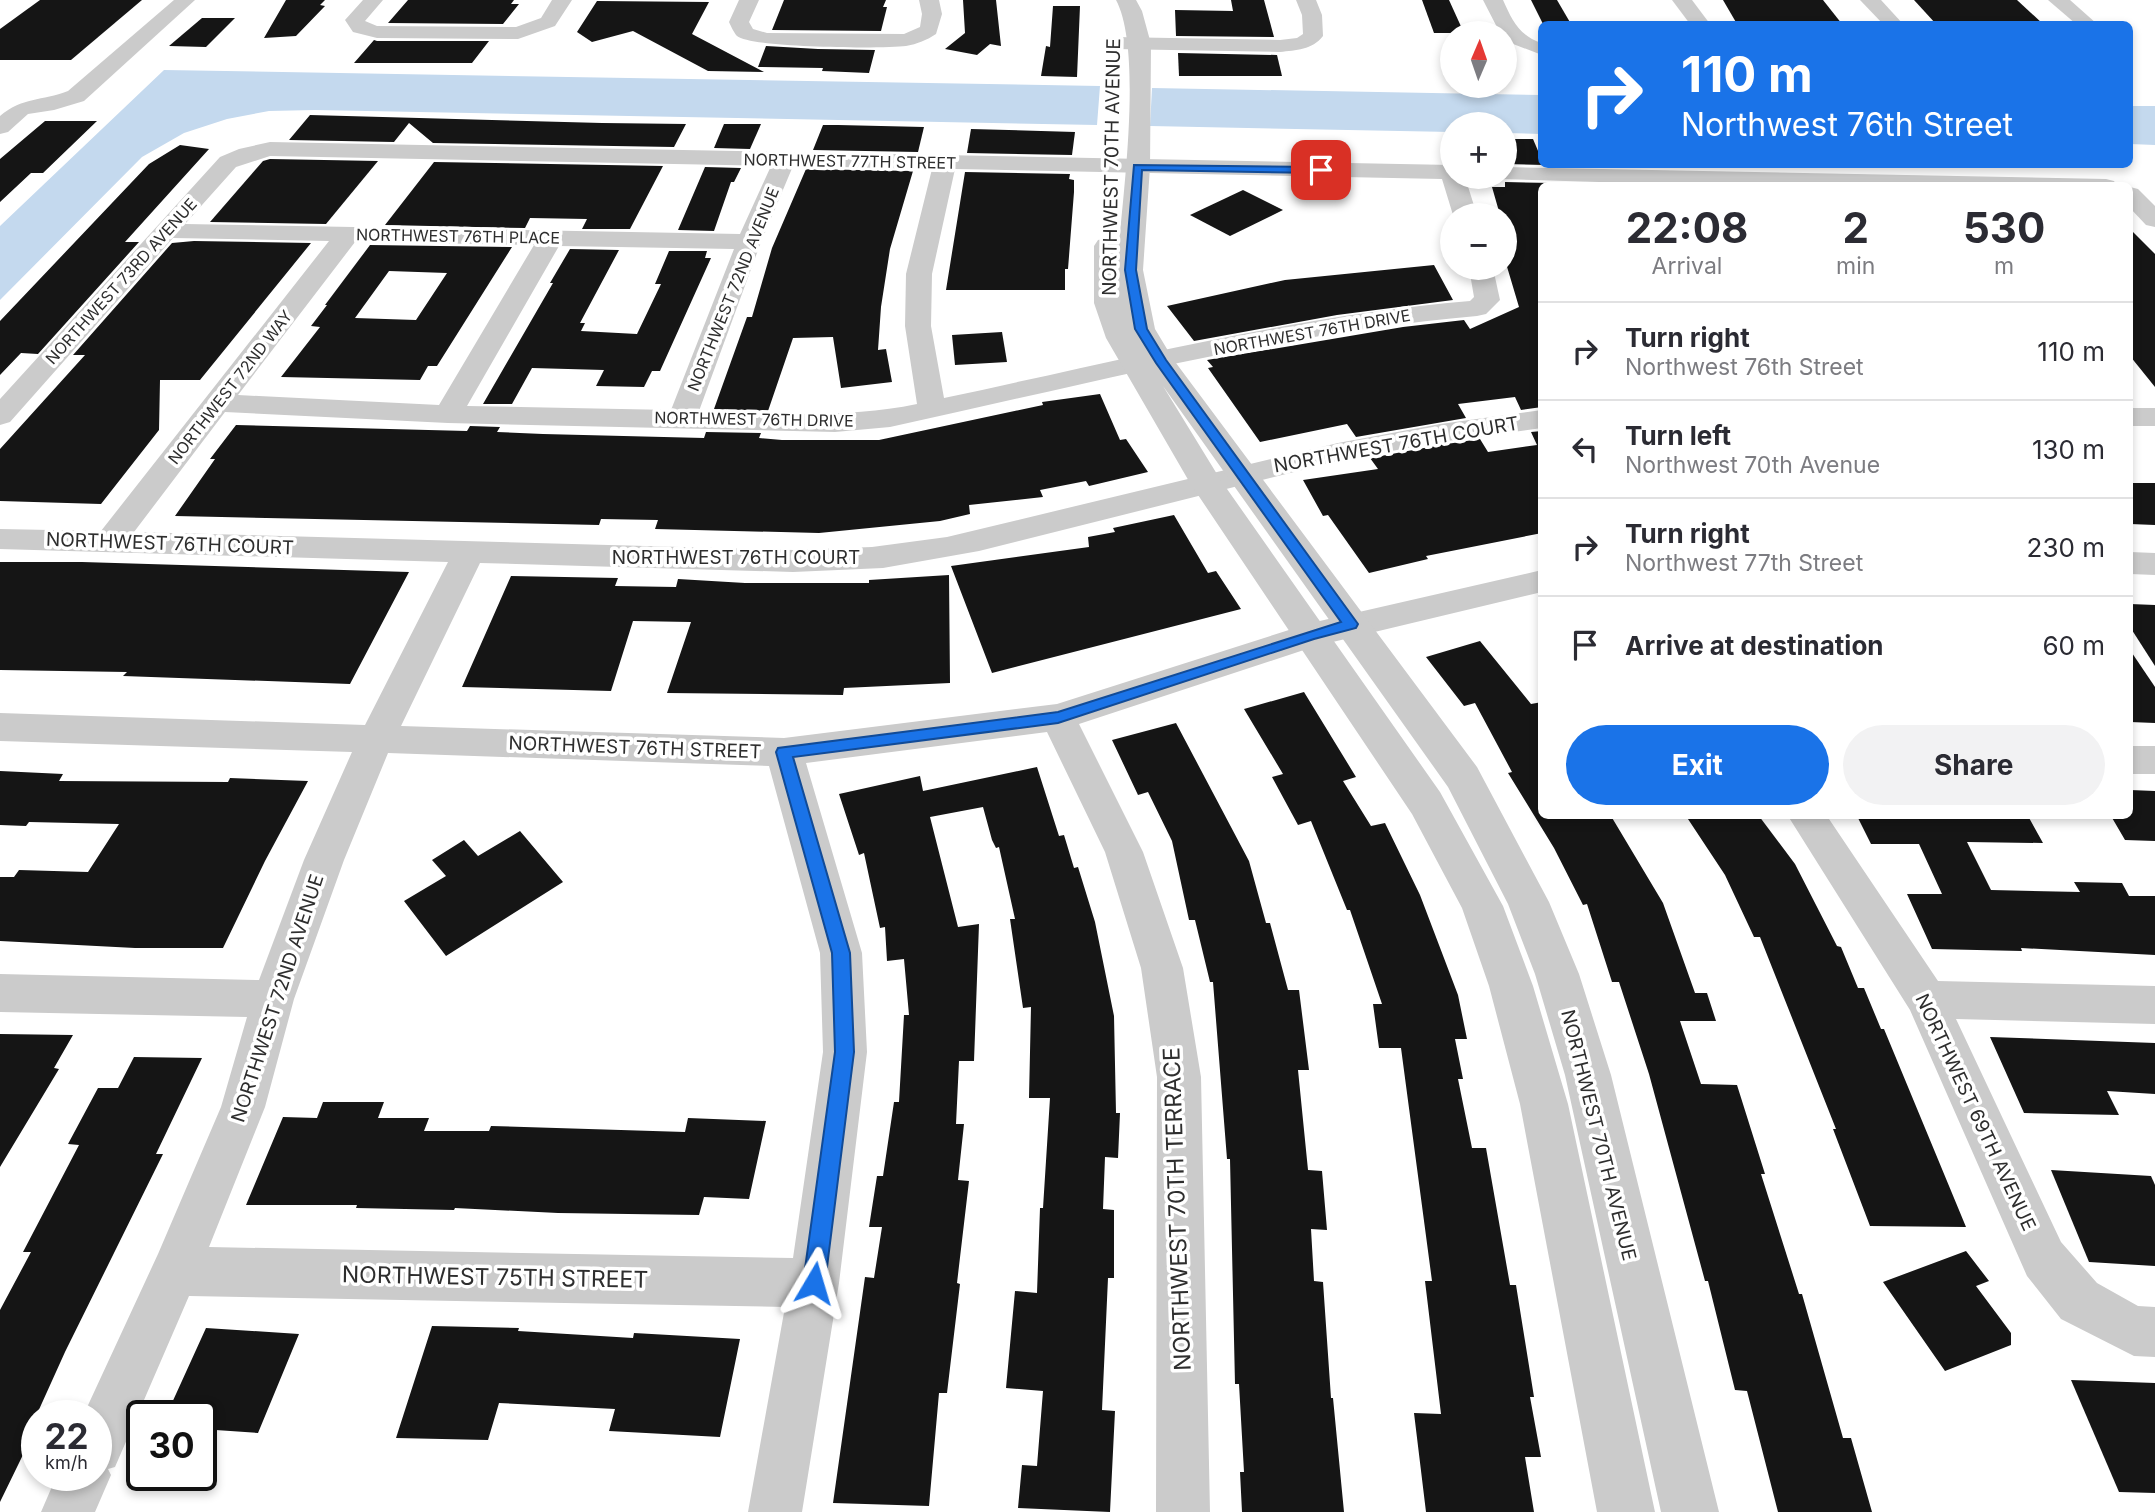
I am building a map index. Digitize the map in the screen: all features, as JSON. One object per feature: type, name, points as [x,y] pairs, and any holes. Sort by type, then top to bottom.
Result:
[{"type":"street","points":[[0,108],[54,104],[76,96],[185,0]]},
{"type":"street","points":[[373,0],[355,20],[360,28],[377,32],[518,33],[548,22],[562,0]]},
{"type":"street","points":[[749,0],[739,22],[745,33],[766,39],[904,40],[920,36],[929,30],[932,14],[929,0]]},
{"type":"street","name":"NORTHWEST 70TH AVENUE","points":[[1107,0],[1112,17],[1127,43]]},
{"type":"street","name":"NORTHWEST 70TH AVENUE","points":[[1126,0],[1132,11],[1127,43],[1124,166],[1106,264],[1108,303],[1120,338],[1149,363],[1224,478],[1311,635],[1426,803],[1486,918],[1511,986],[1544,1104],[1626,1512]]},
{"type":"street","points":[[1127,43],[1280,46],[1302,43],[1313,36],[1312,15],[1306,0]]},
{"type":"street","points":[[1493,0],[1511,36],[1533,47]]},
{"type":"street","points":[[1682,0],[1698,21]]},
{"type":"street","points":[[1870,0],[1890,21]]},
{"type":"street","points":[[2058,0],[2083,21]]},
{"type":"street","points":[[0,127],[22,108]]},
{"type":"street","name":"NORTHWEST 77TH STREET","points":[[247,154],[270,149],[1440,174]]},
{"type":"street","name":"NORTHWEST 73RD AVENUE","points":[[0,416],[228,162],[247,154]]},
{"type":"street","name":"NORTHWEST 72ND AVENUE","points":[[682,419],[748,242],[785,159]]},
{"type":"street","points":[[932,409],[918,326],[919,274],[945,162]]},
{"type":"street","points":[[1517,175],[1621,181],[1704,182]]},
{"type":"street","points":[[2133,186],[2155,187]]},
{"type":"street","points":[[2133,197],[2155,220]]},
{"type":"street","name":"NORTHWEST 76TH PLACE","points":[[167,231],[748,242]]},
{"type":"street","name":"NORTHWEST 72ND WAY","points":[[111,540],[348,234]]},
{"type":"street","points":[[448,414],[551,238]]},
{"type":"street","name":"NORTHWEST 76TH DRIVE","points":[[217,403],[448,414],[835,423],[890,418],[1315,328],[1409,314],[1477,308],[1487,300],[1484,280]]},
{"type":"street","name":"NORTHWEST 76TH COURT","points":[[0,539],[793,561],[883,557],[976,542],[1224,478],[1399,440],[1485,425],[1538,419]]},
{"type":"street","name":"NORTHWEST 70TH AVENUE","points":[[1224,478],[1351,624],[1463,778],[1528,902],[1557,974],[1588,1075],[1690,1512]]},
{"type":"street","name":"NORTHWEST 72ND AVENUE","points":[[112,1412],[175,1271],[243,1107],[273,999],[324,860],[377,737],[469,552]]},
{"type":"street","points":[[2133,563],[2155,564]]},
{"type":"street","name":"NORTHWEST 76TH STREET","points":[[0,727],[784,752],[1058,718],[1311,635],[1538,582]]},
{"type":"street","name":"NORTHWEST 70TH TERRACE","points":[[1058,718],[1124,852],[1162,968],[1178,1077],[1183,1512]]},
{"type":"street","points":[[775,1512],[814,1283],[845,1052],[841,953],[784,752]]},
{"type":"street","points":[[2133,760],[2155,760]]},
{"type":"street","name":"NORTHWEST 69TH AVENUE","points":[[1809,819],[1926,999],[2043,1259],[2079,1301],[2134,1331],[2155,1332]]},
{"type":"street","points":[[0,993],[273,999]]},
{"type":"street","points":[[1926,999],[2155,1005]]},
{"type":"street","name":"NORTHWEST 75TH STREET","points":[[175,1271],[814,1283]]},
{"type":"street","points":[[68,1512],[77,1491]]},
{"type":"water","points":[[164,70],[1100,86],[1097,125],[315,110],[269,111],[227,119],[184,133],[142,157],[0,300],[0,226]]},
{"type":"water","points":[[1152,88],[1440,93],[1440,98],[1517,98],[1517,95],[1538,95],[1538,134],[1517,133],[1517,112],[1440,112],[1440,132],[1150,126]]},
{"type":"water","points":[[2133,106],[2155,106],[2155,145],[2133,144]]},
{"type":"building","points":[[40,0],[142,0],[71,60],[0,60],[0,29]]},
{"type":"building","points":[[286,0],[325,0],[320,5],[325,6],[296,36],[264,38]]},
{"type":"building","points":[[408,0],[514,0],[511,4],[519,4],[503,24],[388,23]]},
{"type":"building","points":[[784,0],[886,0],[883,7],[887,7],[881,31],[772,30]]},
{"type":"building","points":[[963,0],[996,0],[1001,46],[990,44],[977,55],[945,49],[965,33]]},
{"type":"building","points":[[1231,0],[1264,0],[1274,37],[1176,36],[1175,10],[1233,11]]},
{"type":"building","points":[[1422,0],[1449,0],[1459,21],[1440,21],[1440,33],[1434,33]]},
{"type":"building","points":[[1531,0],[1557,0],[1569,21],[1542,21]]},
{"type":"building","points":[[1723,0],[1823,0],[1840,21],[1735,21]]},
{"type":"building","points":[[1914,0],[2017,0],[2040,21],[1933,21]]},
{"type":"building","points":[[597,1],[709,2],[692,34],[764,72],[708,71],[633,31],[592,42],[577,32]]},
{"type":"building","points":[[1053,6],[1080,6],[1077,77],[1041,76],[1046,46],[1050,47]]},
{"type":"building","points":[[202,18],[235,18],[206,47],[169,46]]},
{"type":"building","points":[[374,40],[489,41],[472,63],[354,63]]},
{"type":"building","points":[[766,46],[875,50],[869,73],[822,71],[823,68],[758,67]]},
{"type":"building","points":[[1178,53],[1277,55],[1282,76],[1179,76]]},
{"type":"building","points":[[310,115],[686,124],[674,147],[433,143],[409,123],[394,142],[289,140]]},
{"type":"building","points":[[45,121],[97,121],[43,173],[31,173],[0,202],[0,159]]},
{"type":"building","points":[[724,124],[761,124],[750,149],[714,148]]},
{"type":"building","points":[[823,125],[924,127],[918,152],[813,150]]},
{"type":"building","points":[[971,129],[1075,132],[1072,155],[967,153]]},
{"type":"building","points":[[1517,139],[1533,139],[1538,151],[1538,165],[1517,164]]},
{"type":"building","points":[[180,145],[209,149],[125,242],[139,242],[38,354],[21,353],[0,375],[0,321],[149,164]]},
{"type":"building","points":[[263,161],[378,161],[326,224],[210,222]]},
{"type":"building","points":[[434,162],[663,166],[630,229],[582,229],[587,219],[530,218],[525,228],[385,225]]},
{"type":"building","points":[[705,167],[741,168],[734,182],[731,182],[714,231],[678,230]]},
{"type":"building","points":[[806,169],[913,171],[890,249],[881,307],[878,350],[886,349],[892,382],[841,388],[833,337],[793,338],[768,411],[714,409],[747,317],[752,317],[772,248]]},
{"type":"building","points":[[965,172],[1070,174],[1069,179],[1074,180],[1074,192],[1065,290],[946,290]]},
{"type":"building","points":[[1517,182],[1538,183],[1538,408],[1521,410],[1515,397],[1458,404],[1466,418],[1356,437],[1347,424],[1260,442],[1208,368],[1213,367],[1207,360],[1403,327],[1464,320],[1470,329],[1519,307],[1511,280],[1517,280],[1517,203],[1497,203],[1493,189],[1517,189]]},
{"type":"building","points":[[1243,190],[1283,210],[1230,236],[1190,215]]},
{"type":"building","points":[[2133,232],[2155,254],[2155,387],[2133,360]]},
{"type":"building","points":[[172,243],[311,243],[200,380],[160,380],[159,430],[101,504],[0,501],[0,449],[85,355],[73,355]]},
{"type":"building","points":[[370,245],[512,247],[437,366],[428,366],[420,380],[281,377],[320,327],[311,326]],"holes":[[[389,271],[447,273],[416,320],[355,318]]]},
{"type":"building","points":[[570,249],[619,250],[580,323],[585,323],[581,331],[637,334],[661,284],[655,284],[669,251],[707,251],[705,258],[711,258],[660,371],[652,371],[644,387],[596,386],[604,370],[532,368],[512,404],[483,404],[553,283],[550,283]]},
{"type":"building","points":[[1434,265],[1453,300],[1337,315],[1194,341],[1167,306],[1285,280]]},
{"type":"building","points":[[1002,332],[1007,362],[955,365],[952,335]]},
{"type":"building","points":[[1100,394],[1120,440],[1126,439],[1148,472],[1089,486],[1086,481],[1040,490],[1043,497],[969,505],[970,514],[940,521],[819,533],[655,529],[658,520],[601,519],[599,525],[175,516],[215,459],[210,459],[236,425],[467,431],[470,426],[500,427],[497,432],[543,434],[704,438],[706,432],[761,433],[759,438],[782,440],[879,440],[1043,405],[1042,402]]},
{"type":"building","points":[[1538,431],[1538,534],[1426,556],[1428,559],[1369,573],[1328,515],[1323,516],[1303,480],[1378,469],[1370,458],[1480,439],[1488,452],[1537,445],[1531,432]]},
{"type":"building","points":[[2133,483],[2155,483],[2155,525],[2133,524]]},
{"type":"building","points":[[1174,515],[1208,573],[1216,571],[1241,609],[992,673],[951,566],[1089,547],[1088,537],[1115,532],[1113,528]]},
{"type":"building","points":[[0,562],[409,572],[350,684],[123,676],[127,672],[0,670]]},
{"type":"building","points":[[949,575],[950,683],[844,688],[843,695],[667,693],[691,622],[633,621],[611,691],[462,687],[511,576],[618,578],[615,586],[676,587],[678,579],[745,583],[869,583],[869,580]]},
{"type":"building","points":[[2133,604],[2155,605],[2155,666],[2133,632]]},
{"type":"building","points":[[1480,641],[1531,704],[1538,703],[1538,819],[1613,819],[1663,903],[1695,993],[1707,993],[1716,1021],[1680,1021],[1701,1084],[1737,1085],[1765,1174],[1761,1174],[1799,1294],[1802,1294],[1843,1438],[1851,1438],[1872,1512],[1778,1512],[1747,1391],[1735,1390],[1708,1281],[1705,1281],[1649,1074],[1619,982],[1612,982],[1587,904],[1583,905],[1554,848],[1508,773],[1512,772],[1475,703],[1464,706],[1426,657]]},
{"type":"building","points":[[2133,654],[2155,687],[2155,723],[2133,722]]},
{"type":"building","points":[[1304,692],[1356,777],[1343,781],[1371,826],[1385,823],[1420,895],[1458,995],[1467,1039],[1455,1039],[1463,1079],[1458,1079],[1472,1148],[1486,1148],[1510,1285],[1516,1285],[1534,1397],[1530,1397],[1541,1457],[1525,1457],[1534,1512],[1426,1512],[1414,1413],[1441,1414],[1425,1281],[1432,1281],[1401,1048],[1379,1048],[1373,1004],[1382,1004],[1350,910],[1347,910],[1311,821],[1298,825],[1272,777],[1283,774],[1244,709]]},
{"type":"building","points":[[1176,723],[1249,861],[1266,923],[1270,923],[1288,990],[1299,990],[1309,1070],[1298,1070],[1308,1170],[1322,1171],[1327,1230],[1311,1229],[1314,1281],[1323,1282],[1331,1398],[1344,1512],[1242,1512],[1240,1472],[1244,1472],[1239,1384],[1235,1384],[1230,1159],[1227,1159],[1213,982],[1210,982],[1195,920],[1189,920],[1172,841],[1148,792],[1138,795],[1112,740]]},
{"type":"building","points":[[1037,767],[1059,836],[1064,835],[1074,868],[1078,867],[1095,922],[1114,1016],[1116,1113],[1120,1113],[1118,1158],[1105,1157],[1103,1209],[1114,1210],[1114,1278],[1108,1278],[1102,1410],[1115,1411],[1110,1512],[1018,1508],[1022,1465],[1037,1466],[1043,1391],[1006,1388],[1015,1291],[1037,1293],[1040,1208],[1043,1208],[1050,1098],[1029,1098],[1031,1007],[1023,1008],[1010,919],[1015,919],[999,847],[996,848],[992,840],[983,807],[930,817],[958,927],[979,924],[974,1061],[959,1061],[956,1124],[964,1124],[958,1180],[969,1181],[947,1393],[939,1393],[929,1506],[833,1503],[865,1277],[874,1278],[882,1227],[869,1227],[877,1176],[883,1176],[894,1102],[899,1102],[904,1015],[909,1015],[904,959],[887,961],[885,927],[880,928],[864,853],[859,855],[839,794],[920,776],[923,791]]},
{"type":"building","points":[[0,771],[63,774],[59,781],[228,782],[230,778],[308,781],[223,948],[135,948],[0,941],[0,877],[14,877],[19,870],[88,872],[119,824],[29,822],[26,826],[0,825]]},
{"type":"building","points":[[2133,790],[2155,791],[2155,841],[2125,840],[2113,819],[2133,819]]},
{"type":"building","points":[[1688,819],[1761,819],[1795,864],[1837,946],[1841,947],[1858,988],[1864,988],[1881,1029],[1884,1029],[1966,1227],[1870,1226],[1833,1129],[1836,1129],[1760,937],[1754,937],[1725,875]]},
{"type":"building","points":[[1858,819],[2030,819],[2043,843],[1967,842],[1991,890],[2080,892],[2074,882],[2122,883],[2129,896],[2155,896],[2155,955],[2021,948],[2022,951],[1932,949],[1907,894],[1942,894],[1919,844],[1871,844]]},
{"type":"building","points":[[520,831],[563,882],[446,956],[404,901],[446,876],[432,860],[464,840],[478,856]]},
{"type":"building","points":[[0,1034],[73,1035],[54,1068],[59,1069],[0,1167]]},
{"type":"building","points":[[1990,1037],[2155,1043],[2155,1094],[2107,1091],[2119,1115],[2024,1113]]},
{"type":"building","points":[[134,1057],[202,1058],[156,1154],[163,1154],[43,1400],[21,1400],[21,1459],[0,1502],[0,1310],[31,1252],[23,1252],[79,1145],[68,1144],[98,1088],[118,1088]]},
{"type":"building","points":[[323,1102],[384,1102],[378,1118],[429,1118],[424,1131],[489,1131],[491,1126],[685,1132],[688,1118],[766,1121],[749,1199],[704,1197],[699,1215],[356,1208],[357,1205],[246,1205],[283,1117],[317,1118]]},
{"type":"building","points":[[2051,1170],[2151,1176],[2155,1185],[2155,1266],[2089,1262]]},
{"type":"building","points":[[1966,1251],[1989,1281],[1976,1286],[2011,1333],[2011,1345],[1945,1371],[1883,1282]]},
{"type":"building","points":[[432,1326],[519,1328],[518,1331],[633,1338],[634,1333],[740,1339],[720,1437],[609,1431],[615,1409],[499,1403],[488,1440],[396,1438]]},
{"type":"building","points":[[206,1328],[299,1334],[258,1433],[217,1430],[217,1400],[173,1400]]},
{"type":"building","points":[[2071,1380],[2155,1383],[2155,1493],[2119,1492]]},
{"type":"route","points":[[814,1283],[845,1052],[841,953],[784,752],[1058,718],[1351,624],[1160,361],[1141,329],[1130,270],[1138,167],[1321,170]]}]
